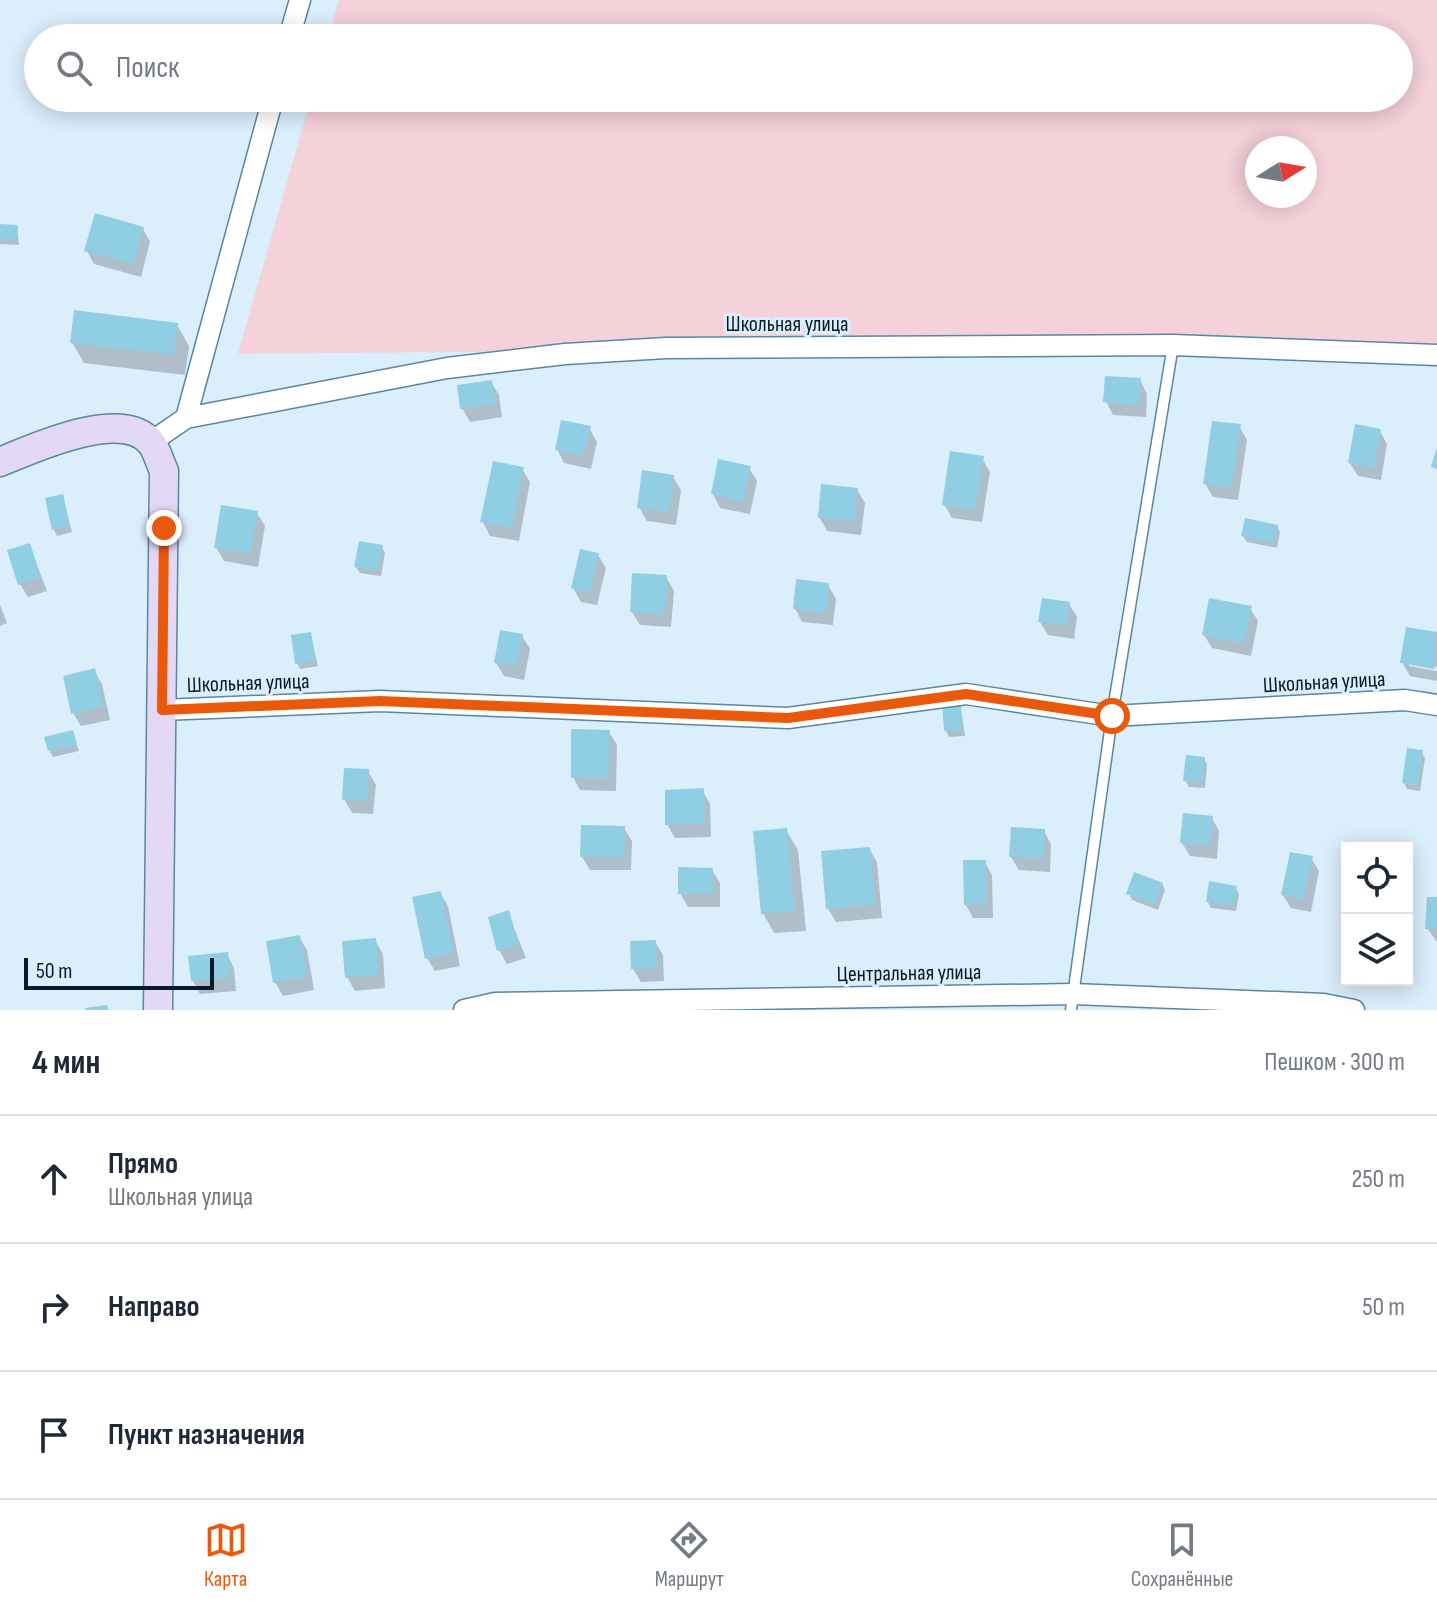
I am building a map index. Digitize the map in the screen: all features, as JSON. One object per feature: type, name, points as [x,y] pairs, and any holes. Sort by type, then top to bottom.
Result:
[{"type":"main road","points":[[0,462],[65,436],[125,428],[151,442],[164,471],[158,1010]]},
{"type":"street","points":[[293,24],[300,0]]},
{"type":"street","points":[[186,418],[269,112]]},
{"type":"street","name":"Школьная улица","points":[[151,442],[186,418],[447,368],[565,354],[666,348],[1173,345],[1437,355]]},
{"type":"street","name":"Школьная улица","points":[[162,710],[380,701],[788,718],[966,694],[1112,716],[1405,700],[1437,705]]},
{"type":"street","name":"Центральная улица","points":[[464,1010],[495,1003],[1072,1002],[1324,1004],[1354,1010]]},
{"type":"lane","points":[[1072,1002],[1112,716],[1173,345]]},
{"type":"shaded area","points":[[339,0],[1437,0],[1437,349],[1173,345],[238,354],[307,112],[1413,112],[1413,24],[332,24]]},
{"type":"building","points":[[95,213],[144,227],[134,264],[84,251]]},
{"type":"building","points":[[0,224],[18,225],[17,240],[0,239]]},
{"type":"building","points":[[74,310],[178,323],[174,355],[70,343]]},
{"type":"building","points":[[1105,376],[1141,378],[1139,405],[1103,402]]},
{"type":"building","points":[[492,380],[496,404],[460,409],[457,385]]},
{"type":"building","points":[[561,420],[591,426],[584,456],[555,450]]},
{"type":"building","points":[[1212,421],[1241,424],[1231,488],[1203,484]]},
{"type":"building","points":[[1355,424],[1381,429],[1374,468],[1348,463]]},
{"type":"building","points":[[1437,450],[1437,469],[1431,467]]},
{"type":"building","points":[[950,451],[984,456],[975,510],[942,505]]},
{"type":"building","points":[[718,459],[751,466],[743,502],[711,494]]},
{"type":"building","points":[[493,461],[524,467],[512,528],[480,522]]},
{"type":"building","points":[[642,470],[674,475],[669,512],[637,508]]},
{"type":"building","points":[[821,484],[858,488],[855,522],[818,518]]},
{"type":"building","points":[[63,494],[70,526],[52,530],[45,498]]},
{"type":"building","points":[[221,505],[258,511],[251,554],[214,548]]},
{"type":"building","points":[[1245,518],[1278,525],[1274,543],[1241,536]]},
{"type":"building","points":[[359,541],[383,545],[378,571],[354,567]]},
{"type":"building","points":[[30,543],[41,577],[18,585],[7,550]]},
{"type":"building","points":[[580,549],[599,553],[590,593],[571,588]]},
{"type":"building","points":[[632,573],[667,575],[665,615],[630,612]]},
{"type":"building","points":[[796,579],[829,583],[826,613],[793,609]]},
{"type":"building","points":[[1042,598],[1070,602],[1067,626],[1038,622]]},
{"type":"building","points":[[1209,598],[1252,606],[1244,644],[1202,635]]},
{"type":"building","points":[[1406,627],[1437,632],[1434,669],[1400,663]]},
{"type":"building","points":[[500,630],[523,634],[517,667],[494,663]]},
{"type":"building","points":[[311,632],[316,660],[295,664],[291,635]]},
{"type":"building","points":[[95,668],[104,706],[71,714],[63,676]]},
{"type":"building","points":[[961,700],[962,730],[944,731],[942,701]]},
{"type":"building","points":[[571,729],[610,730],[609,778],[571,778]]},
{"type":"building","points":[[73,730],[77,745],[48,751],[44,737]]},
{"type":"building","points":[[1407,748],[1423,750],[1417,786],[1402,783]]},
{"type":"building","points":[[1186,755],[1205,757],[1202,783],[1183,781]]},
{"type":"building","points":[[344,768],[369,769],[367,801],[342,800]]},
{"type":"building","points":[[704,788],[705,824],[665,825],[665,790]]},
{"type":"building","points":[[1183,813],[1213,816],[1210,846],[1180,843]]},
{"type":"building","points":[[581,825],[625,826],[625,858],[580,857]]},
{"type":"building","points":[[1011,827],[1045,829],[1043,859],[1009,857]]},
{"type":"building","points":[[787,828],[795,911],[761,914],[753,831]]},
{"type":"building","points":[[870,847],[876,905],[826,909],[821,851]]},
{"type":"building","points":[[1290,852],[1313,856],[1304,900],[1281,895]]},
{"type":"building","points":[[963,860],[986,860],[986,905],[964,905]]},
{"type":"building","points":[[678,867],[713,868],[713,894],[678,894]]},
{"type":"building","points":[[1134,872],[1163,883],[1155,905],[1126,894]]},
{"type":"building","points":[[1209,881],[1237,886],[1234,906],[1206,902]]},
{"type":"building","points":[[441,891],[454,953],[425,959],[412,897]]},
{"type":"building","points":[[1427,897],[1437,897],[1437,929],[1425,929]]},
{"type":"building","points":[[509,910],[519,945],[497,951],[488,917]]},
{"type":"building","points":[[300,935],[308,977],[273,983],[266,941]]},
{"type":"building","points":[[376,938],[379,975],[345,978],[342,941]]},
{"type":"building","points":[[656,940],[658,968],[631,969],[630,941]]},
{"type":"building","points":[[228,952],[230,978],[191,981],[188,956]]},
{"type":"building","points":[[107,1005],[108,1010],[85,1010],[85,1008]]},
{"type":"route","points":[[164,528],[162,710],[380,701],[788,718],[966,694],[1112,716]]}]
